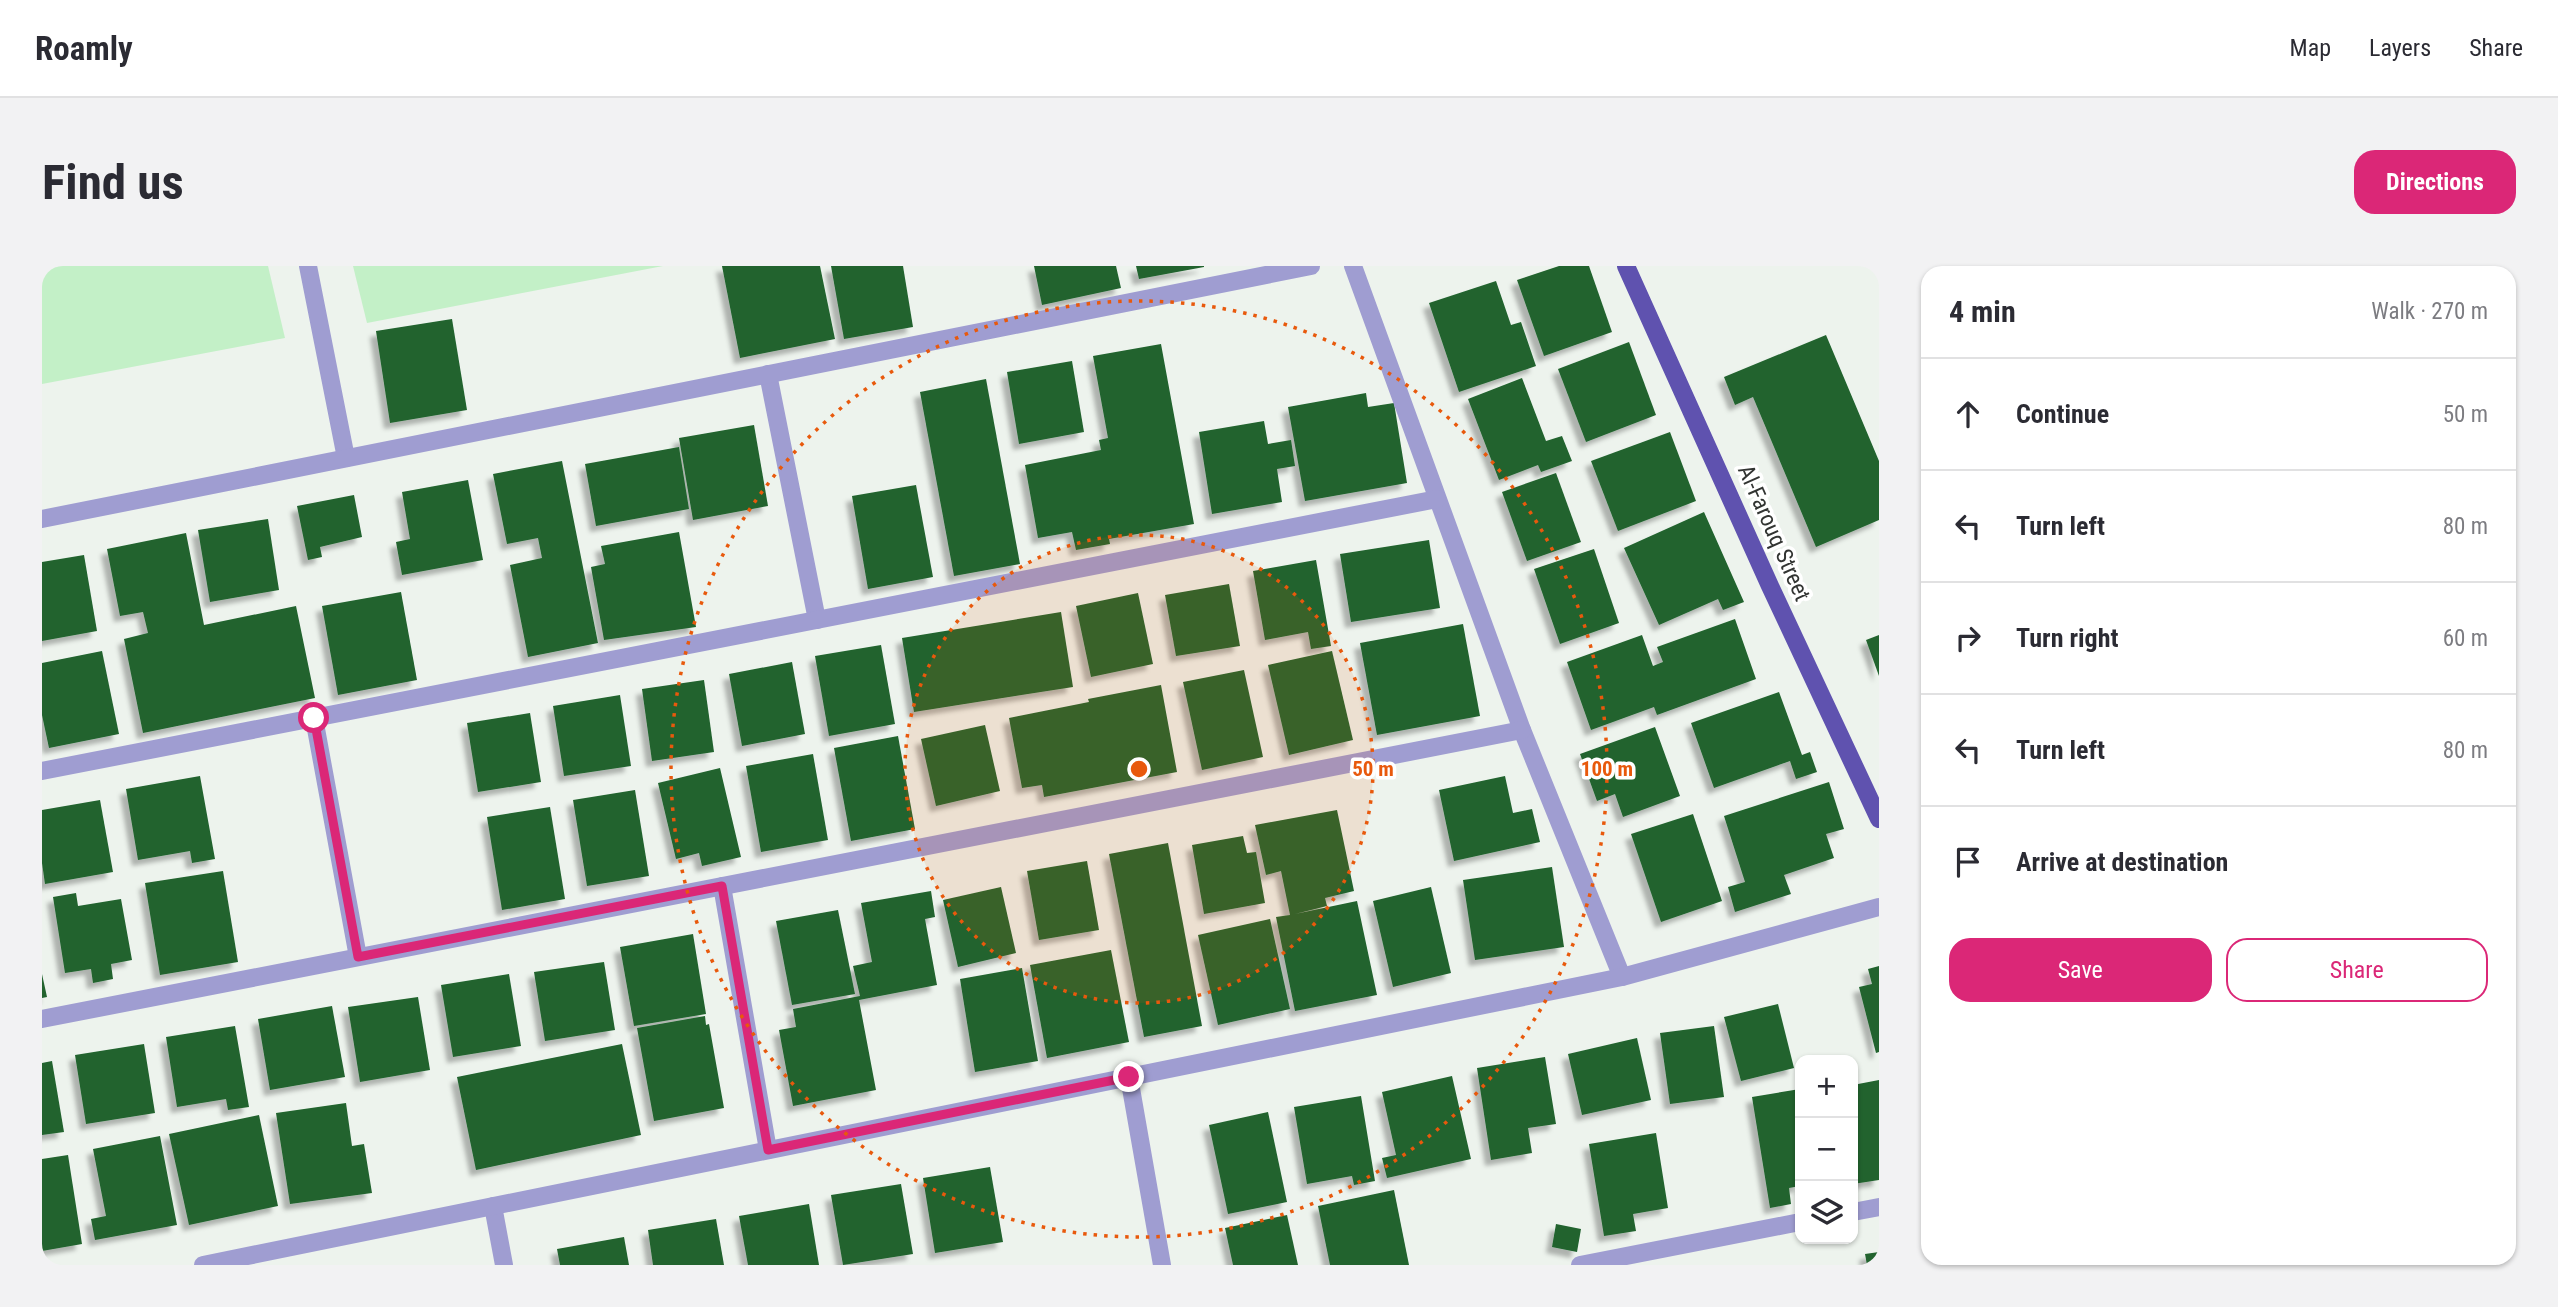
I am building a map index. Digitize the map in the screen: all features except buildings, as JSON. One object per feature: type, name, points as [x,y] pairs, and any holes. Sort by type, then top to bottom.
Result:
[{"type":"main road","name":"Al-Farouq Street","points":[[1626,266],[1879,820]]},
{"type":"street","points":[[308,266],[346,458]]},
{"type":"street","points":[[42,519],[1311,266]]},
{"type":"street","points":[[1353,266],[1522,730],[1622,977]]},
{"type":"street","points":[[768,374],[817,620]]},
{"type":"street","points":[[42,771],[1437,499]]},
{"type":"street","points":[[314,718],[358,957]]},
{"type":"street","points":[[42,1019],[1522,730]]},
{"type":"street","points":[[722,886],[768,1150]]},
{"type":"street","points":[[202,1265],[1622,977],[1879,907]]},
{"type":"street","points":[[1129,1077],[1162,1265]]},
{"type":"street","points":[[493,1206],[504,1265]]},
{"type":"street","points":[[1858,1211],[1879,1206]]},
{"type":"street","points":[[1580,1265],[1795,1223]]},
{"type":"green space","points":[[42,266],[268,266],[285,338],[42,384]]},
{"type":"green space","points":[[353,266],[663,266],[367,323]]},
{"type":"route","points":[[314,718],[358,957],[722,886],[768,1150],[1129,1077]]}]
